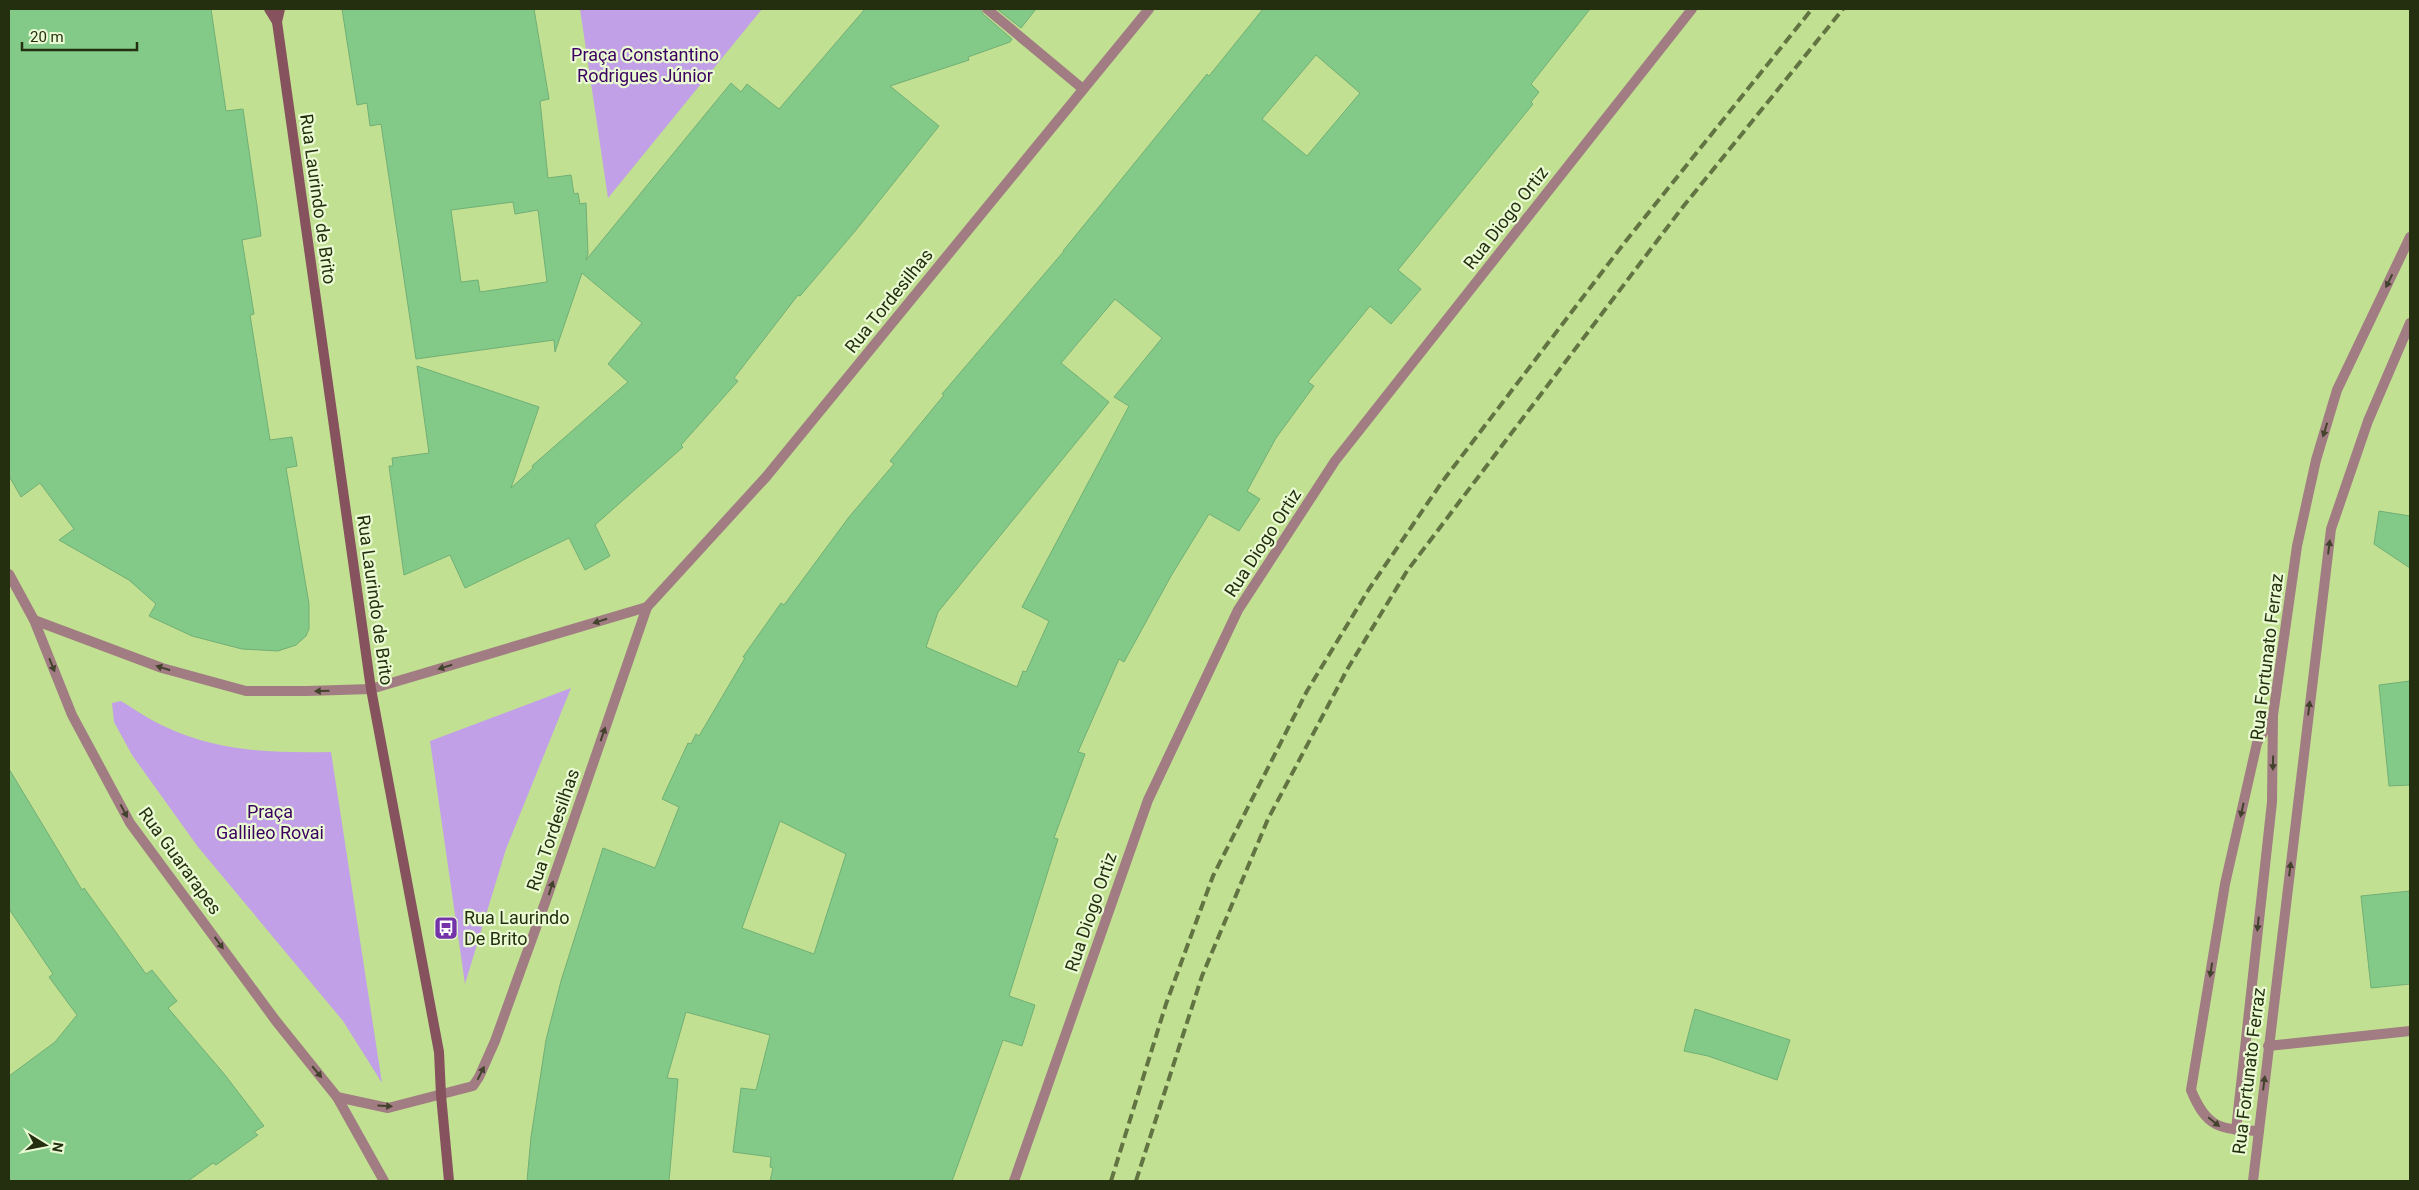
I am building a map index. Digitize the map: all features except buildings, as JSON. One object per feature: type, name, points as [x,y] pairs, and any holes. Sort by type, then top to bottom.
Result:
[{"type":"street","name":"Rua Laurindo de Brito","points":[[269,9],[277,22]]},
{"type":"street","name":"Rua Laurindo de Brito","points":[[280,9],[277,22],[371,689],[439,1052],[449,1181]]},
{"type":"street","points":[[987,9],[1083,89]]},
{"type":"street","name":"Rua Tordesilhas","points":[[441,1095],[472,1086],[479,1077],[495,1041],[546,900],[647,607],[766,476],[1149,9]]},
{"type":"street","name":"Rua Diogo Ortiz","points":[[1014,1181],[1148,800],[1238,610],[1335,462],[1692,9]]},
{"type":"street","name":"Rua Fortunato Ferraz","points":[[2236,1130],[2272,802],[2273,715],[2297,546],[2316,460],[2337,390],[2410,238]]},
{"type":"street","name":"Rua Fortunato Ferraz","points":[[2253,1181],[2331,529],[2368,421],[2410,323]]},
{"type":"street","name":"Rua Guararapes","points":[[9,574],[34,620],[72,715],[130,823],[276,1021],[337,1097],[384,1181]]},
{"type":"street","points":[[34,620],[162,668],[246,691],[371,689],[647,607]]},
{"type":"street","points":[[2258,1131],[2222,1128],[2200,1111],[2191,1090],[2225,884],[2257,743],[2273,715]]},
{"type":"street","points":[[2268,1046],[2410,1031]]},
{"type":"street","points":[[337,1097],[388,1108],[441,1095]]},
{"type":"green space","name":"Praça Constantino Rodrigues Júnior","points":[[580,9],[762,9],[608,198]]},
{"type":"green space","points":[[571,688],[506,849],[465,984],[430,741]]},
{"type":"green space","name":"Praça Gallileo Rovai","points":[[121,701],[162,725],[208,742],[268,751],[331,752],[382,1083],[343,1021],[198,847],[132,755],[114,722],[112,703]]},
{"type":"railway","points":[[1111,1181],[1166,1004],[1213,876],[1307,691],[1369,589],[1442,482],[1625,242],[1812,9]]},
{"type":"railway","points":[[1136,1181],[1202,976],[1268,819],[1348,668],[1407,571],[1682,208],[1843,9]]},
{"type":"place","name":"Rua Laurindo De Brito","points":[[446,928]]}]
